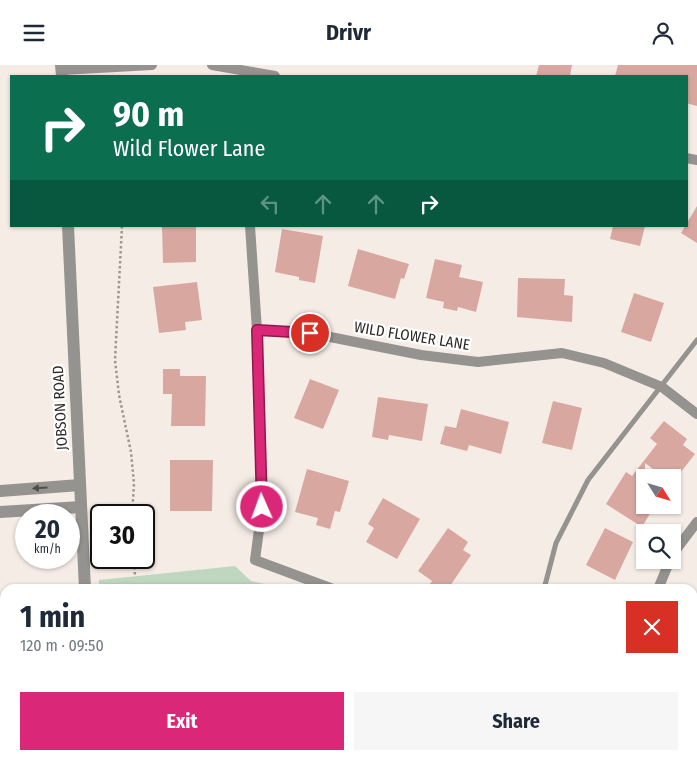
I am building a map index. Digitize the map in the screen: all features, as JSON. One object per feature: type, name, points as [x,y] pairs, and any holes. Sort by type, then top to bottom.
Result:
[{"type":"street","points":[[62,70],[152,65]]},
{"type":"street","points":[[212,65],[241,73],[264,75]]},
{"type":"street","name":"JOBSON ROAD","points":[[68,227],[85,584]]},
{"type":"street","points":[[250,227],[257,330],[262,507],[255,560],[320,584]]},
{"type":"street","name":"WILD FLOWER LANE","points":[[257,330],[310,333],[421,355],[478,362],[562,353],[604,363],[662,387],[697,414]]},
{"type":"street","points":[[0,491],[80,485]]},
{"type":"street","points":[[0,512],[81,507]]},
{"type":"street","points":[[681,543],[697,522]]},
{"type":"street","points":[[660,584],[666,569]]},
{"type":"lane","points":[[545,584],[556,543],[588,480],[697,340]]},
{"type":"path","points":[[122,227],[115,359],[119,395],[131,452],[134,484],[133,504]]},
{"type":"path","points":[[135,569],[135,576]]},
{"type":"green space","points":[[235,566],[251,581],[265,584],[99,584],[99,580]]},
{"type":"building","points":[[539,65],[572,65],[570,75],[536,75]]},
{"type":"building","points":[[618,65],[697,65],[697,106],[688,104],[688,75],[615,75]]},
{"type":"building","points":[[697,206],[697,243],[681,233],[685,227],[688,227],[688,221]]},
{"type":"building","points":[[162,227],[196,227],[196,262],[163,263]]},
{"type":"building","points":[[613,227],[645,227],[640,246],[610,239]]},
{"type":"building","points":[[282,229],[323,236],[315,283],[299,280],[299,277],[275,272]]},
{"type":"building","points":[[358,249],[409,264],[404,279],[401,278],[395,299],[348,286]]},
{"type":"building","points":[[435,259],[462,265],[459,277],[483,282],[476,312],[458,307],[457,311],[443,308],[444,302],[426,298]]},
{"type":"building","points":[[518,278],[565,279],[564,295],[573,296],[572,322],[517,317]]},
{"type":"building","points":[[197,282],[202,320],[185,322],[186,330],[159,333],[153,287]]},
{"type":"building","points":[[634,293],[664,303],[651,342],[621,332]]},
{"type":"building","points":[[163,369],[180,369],[180,376],[206,376],[205,426],[171,426],[172,394],[163,394]]},
{"type":"building","points":[[310,379],[339,390],[323,429],[294,418]]},
{"type":"building","points":[[378,397],[428,404],[422,441],[389,435],[388,440],[372,437]]},
{"type":"building","points":[[553,401],[582,408],[572,450],[542,443]]},
{"type":"building","points":[[461,409],[509,422],[501,454],[469,445],[467,451],[440,444],[445,426],[456,428]]},
{"type":"building","points":[[664,421],[687,439],[683,445],[695,454],[681,472],[681,469],[653,469],[645,463],[645,469],[637,469],[657,444],[650,438]]},
{"type":"building","points":[[170,460],[213,460],[212,511],[170,511]]},
{"type":"building","points":[[307,469],[349,481],[340,512],[335,511],[330,529],[316,525],[318,518],[295,512]]},
{"type":"building","points":[[636,471],[636,514],[650,514],[644,524],[637,524],[606,504],[626,472],[632,476]]},
{"type":"building","points":[[383,498],[420,519],[397,559],[366,542],[374,528],[368,524]]},
{"type":"building","points":[[448,528],[468,542],[463,550],[471,555],[451,584],[430,584],[432,581],[418,571]]},
{"type":"building","points":[[605,528],[633,542],[615,580],[586,565]]},
{"type":"route","points":[[262,507],[257,330],[310,333]]}]
